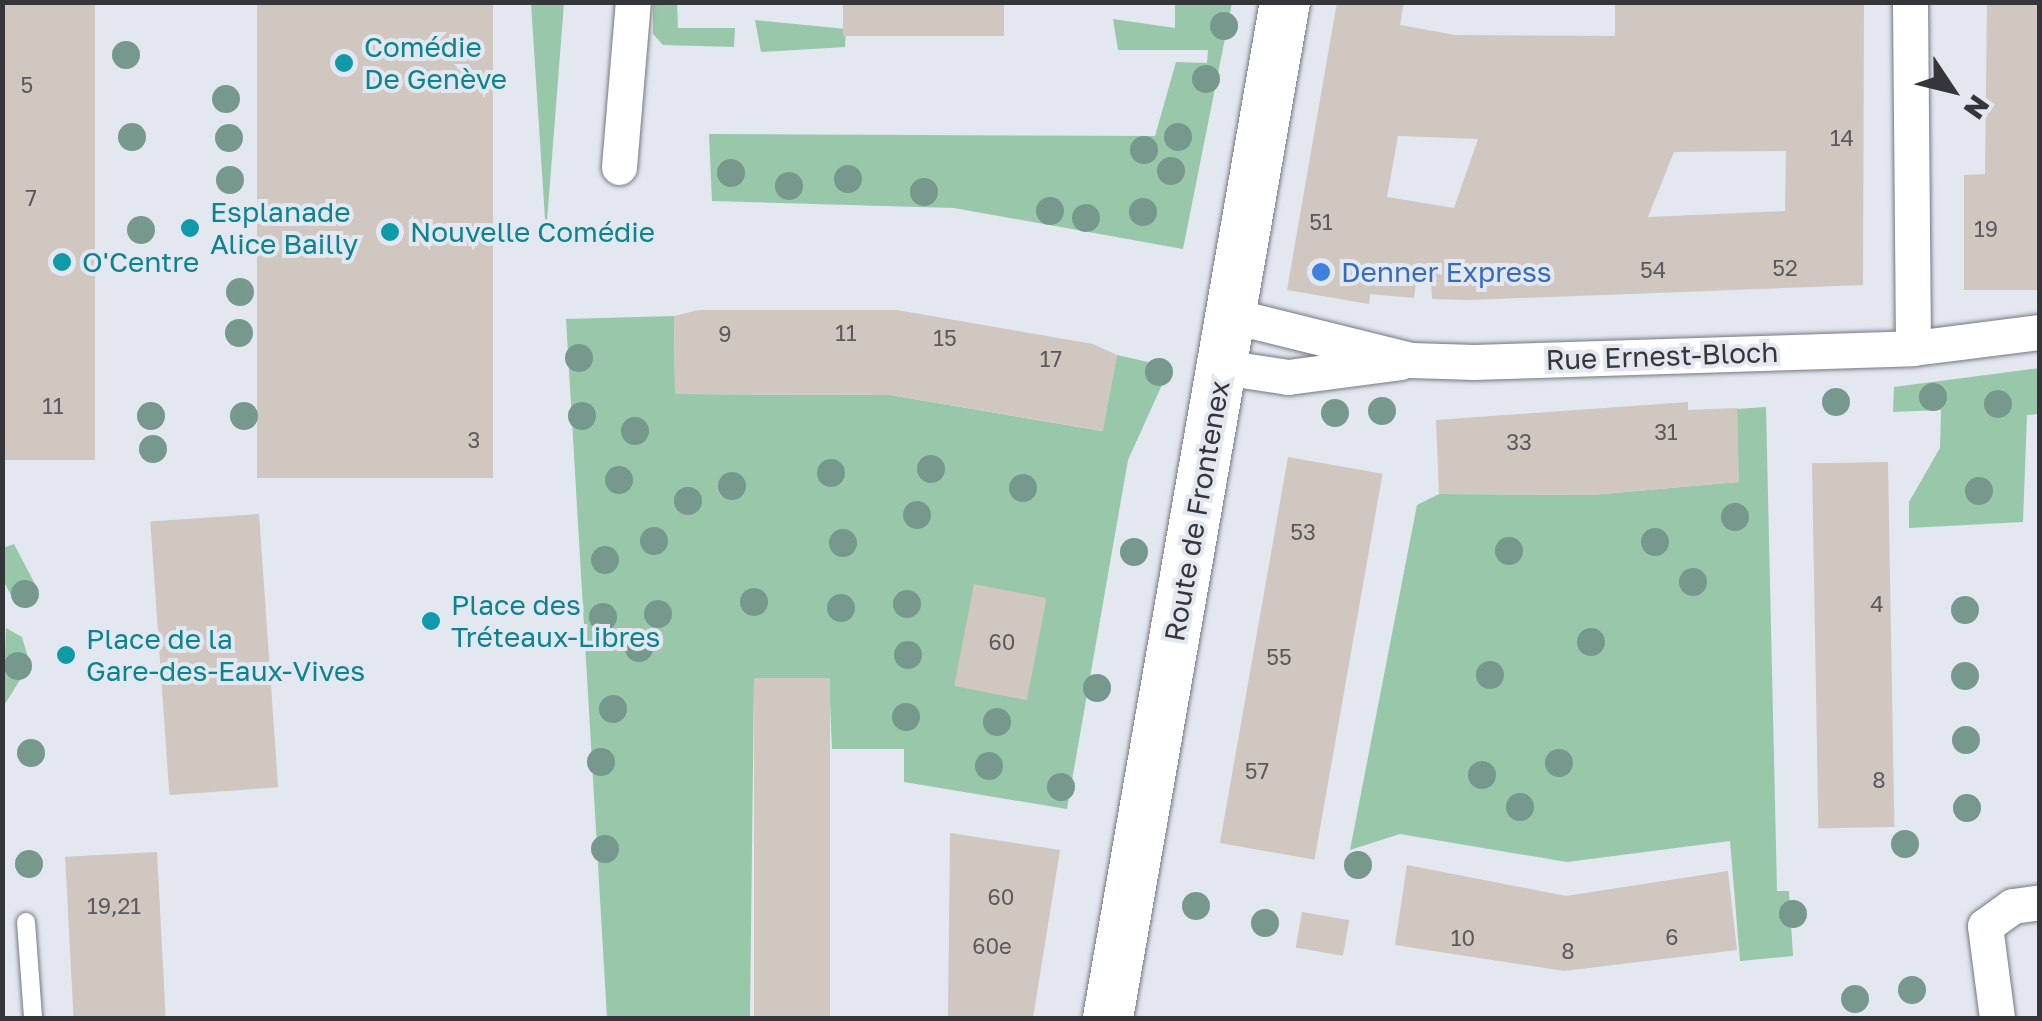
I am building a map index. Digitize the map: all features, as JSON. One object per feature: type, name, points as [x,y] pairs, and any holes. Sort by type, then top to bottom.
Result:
[{"type":"main road","name":"Route de Frontenex","points":[[1108,1018],[1285,2]]},
{"type":"street","points":[[619,167],[633,2]]},
{"type":"street","points":[[1910,2],[1913,348]]},
{"type":"street","name":"Rue Ernest-Bloch","points":[[1232,316],[1411,360]]},
{"type":"street","name":"Rue Ernest-Bloch","points":[[1222,367],[1288,377],[1411,360],[1913,348],[2040,332]]},
{"type":"street","points":[[1997,1018],[1985,926],[2012,906],[2040,902]]},
{"type":"lane","points":[[26,922],[33,1018]]},
{"type":"green space","points":[[531,3],[564,3],[546,234]]},
{"type":"green space","points":[[653,3],[677,3],[678,28],[735,28],[734,47],[663,45],[653,34]]},
{"type":"green space","points":[[1175,3],[1232,3],[1183,249],[954,208],[712,201],[709,134],[1155,136],[1176,62],[1207,63],[1208,50],[1118,50],[1113,19],[1175,28]]},
{"type":"green space","points":[[755,20],[846,29],[845,47],[761,52]]},
{"type":"green space","points":[[674,316],[675,394],[890,395],[1102,431],[1117,355],[1170,367],[1128,460],[1067,809],[904,782],[904,749],[832,749],[829,678],[754,678],[750,1018],[607,1018],[566,319]]},
{"type":"green space","points":[[2039,368],[2039,414],[2027,415],[2023,522],[1909,528],[1909,502],[1940,448],[1941,410],[1893,412],[1894,387]]},
{"type":"green space","points":[[1766,407],[1777,891],[1789,891],[1793,956],[1740,961],[1730,841],[1567,862],[1400,834],[1350,850],[1417,505],[1439,494],[1591,495],[1738,482],[1737,409]]},
{"type":"green space","points":[[14,544],[37,588],[26,603],[14,601],[3,580],[3,548]]},
{"type":"green space","points":[[6,628],[22,637],[30,664],[3,707]]},
{"type":"building","name":"O'Centre","points":[[2,2],[95,2],[95,460],[2,460]]},
{"type":"building","name":"Nouvelle Comédie","points":[[257,2],[493,2],[493,478],[257,478]]},
{"type":"building","points":[[843,2],[1004,2],[1004,36],[843,36]]},
{"type":"building","points":[[1337,2],[1404,2],[1400,25],[1455,35],[1615,36],[1615,2],[1864,2],[1863,285],[1469,300],[1432,299],[1431,284],[1416,283],[1414,298],[1370,294],[1369,304],[1287,290]],"holes":[[[1398,136],[1478,139],[1454,208],[1387,197]],[[1786,151],[1785,211],[1648,217],[1674,152]]]},
{"type":"building","points":[[1987,2],[2040,2],[2040,290],[1964,290],[1964,175],[1985,174]]},
{"type":"building","points":[[699,310],[897,310],[1093,344],[1117,355],[1103,431],[890,395],[675,394],[674,316]]},
{"type":"building","points":[[1688,402],[1688,410],[1737,408],[1739,482],[1591,495],[1439,494],[1436,420]]},
{"type":"building","points":[[1288,457],[1383,474],[1314,860],[1220,843]]},
{"type":"building","points":[[1888,462],[1894,827],[1818,828],[1812,463]]},
{"type":"building","points":[[259,514],[278,787],[169,795],[150,522]]},
{"type":"building","points":[[974,584],[1047,598],[1027,700],[954,686]]},
{"type":"building","points":[[754,678],[830,678],[830,1018],[754,1018]]},
{"type":"building","points":[[950,833],[1060,850],[1033,1018],[948,1018]]},
{"type":"building","points":[[157,852],[166,1018],[74,1018],[65,857]]},
{"type":"building","points":[[1407,865],[1566,896],[1728,871],[1737,950],[1564,971],[1395,945]]},
{"type":"building","points":[[1302,912],[1349,920],[1343,956],[1296,947]]},
{"type":"place","name":"Comédie De Genève","points":[[344,63]]},
{"type":"place","name":"Esplanade Alice Bailly","points":[[190,228]]},
{"type":"place","name":"Nouvelle Comédie","points":[[390,232]]},
{"type":"place","name":"O'Centre","points":[[62,262]]},
{"type":"place","name":"Denner Express","points":[[1321,272]]},
{"type":"place","name":"Place des Tréteaux-Libres","points":[[431,621]]},
{"type":"place","name":"Place de la Gare-des-Eaux-Vives","points":[[66,655]]}]
